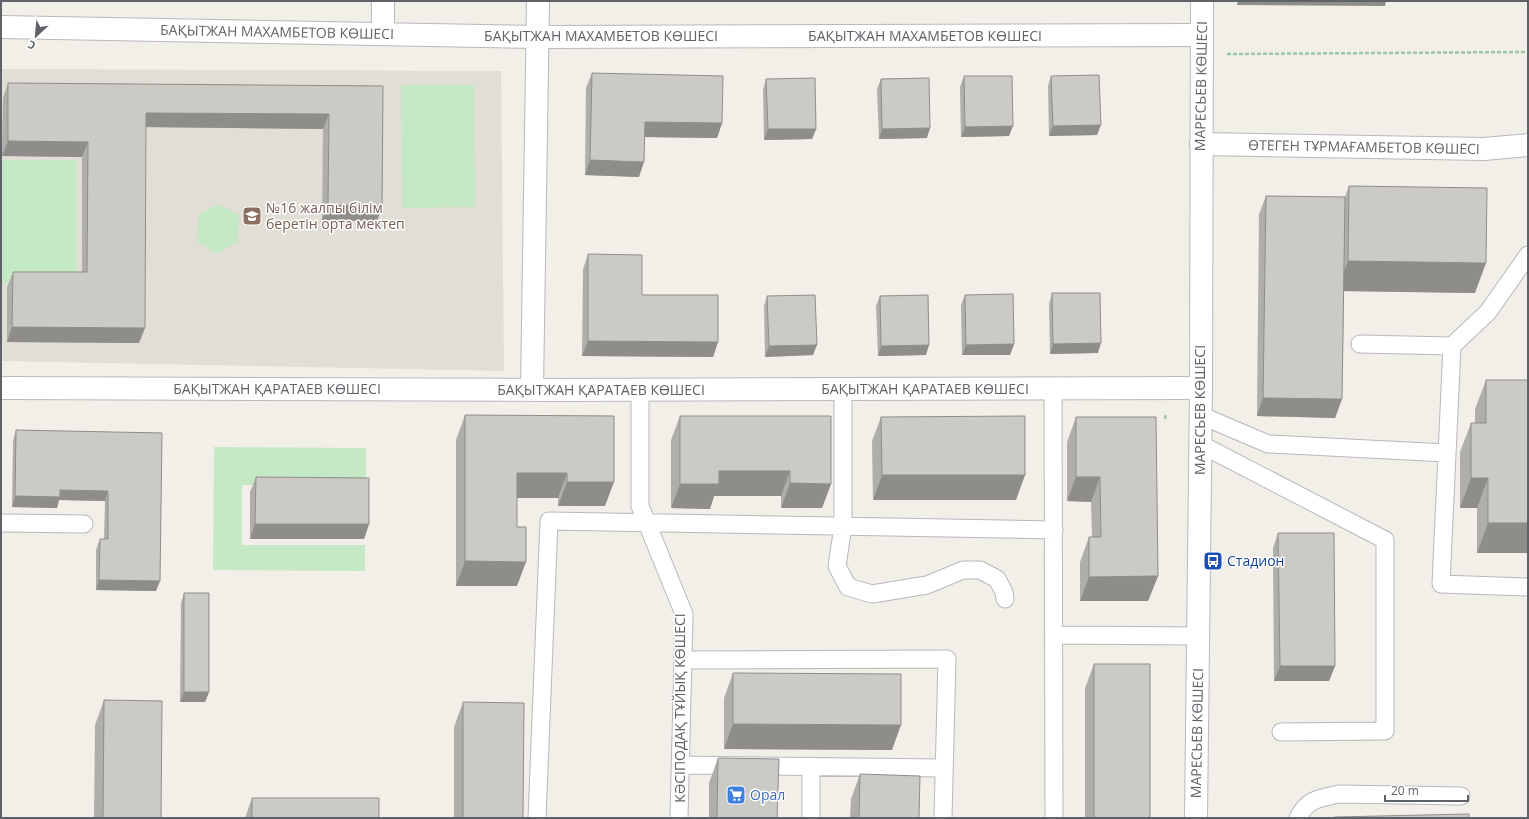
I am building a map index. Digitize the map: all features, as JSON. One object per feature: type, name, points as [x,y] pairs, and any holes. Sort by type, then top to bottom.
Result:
[{"type":"street","points":[[383,1],[383,34]]},
{"type":"street","points":[[532,390],[538,1]]},
{"type":"street","name":"МАРЕСЬЕВ КӨШЕСІ","points":[[1196,818],[1201,388],[1202,1]]},
{"type":"street","name":"БАҚЫТЖАН МАХАМБЕТОВ КӨШЕСІ","points":[[1,27],[538,37],[1202,35]]},
{"type":"street","name":"ӨТЕГЕН ТҰРМАҒАМБЕТОВ КӨШЕСІ","points":[[1201,144],[1484,149],[1528,145]]},
{"type":"street","name":"БАҚЫТЖАН ҚАРАТАЕВ КӨШЕСІ","points":[[1,388],[532,390],[1201,388]]},
{"type":"lane","points":[[1528,256],[1488,312],[1452,346],[1441,584],[1528,587]]},
{"type":"lane","points":[[1360,344],[1452,346]]},
{"type":"lane","points":[[1053,388],[1055,635],[1054,818]]},
{"type":"lane","points":[[843,389],[843,526],[837,566],[848,587],[872,594],[927,585],[963,570],[980,570],[997,579],[1004,592],[1005,598]]},
{"type":"lane","name":"КӘСІПОДАҚ ТҰЙЫҚ КӨШЕСІ","points":[[640,390],[640,506],[684,614],[679,818]]},
{"type":"lane","points":[[1200,415],[1268,444],[1447,453]]},
{"type":"lane","points":[[1200,444],[1385,540],[1385,731],[1281,732]]},
{"type":"lane","points":[[537,818],[549,521],[647,524],[1054,530]]},
{"type":"lane","points":[[1,523],[84,524]]},
{"type":"lane","points":[[1055,635],[1198,636]]},
{"type":"lane","points":[[683,660],[947,659],[943,818]]},
{"type":"lane","points":[[680,765],[944,768]]},
{"type":"lane","points":[[811,766],[811,818]]},
{"type":"lane","points":[[1298,818],[1304,806],[1321,797],[1339,794],[1461,796]]},
{"type":"path","points":[[1224,54],[1528,52]]},
{"type":"shaded area","name":"№16 жалпы білім беретін орта мектеп","points":[[1,69],[501,71],[504,371],[1,361]]},
{"type":"green space","points":[[401,85],[474,85],[475,207],[402,208]]},
{"type":"green space","points":[[1,160],[77,160],[77,284],[1,284]]},
{"type":"green space","points":[[218,204],[239,215],[238,241],[217,254],[197,241],[199,214]]},
{"type":"green space","points":[[214,447],[366,448],[366,486],[242,485],[242,545],[365,545],[365,571],[213,570]]},
{"type":"building","points":[[592,73],[723,76],[722,123],[645,122],[644,162],[590,160]]},
{"type":"building","points":[[1099,75],[1101,125],[1053,126],[1051,76]]},
{"type":"building","points":[[964,76],[1012,76],[1013,126],[965,127]]},
{"type":"building","points":[[815,78],[816,129],[768,129],[766,79]]},
{"type":"building","points":[[929,78],[930,128],[882,129],[881,79]]},
{"type":"building","points":[[8,83],[383,86],[382,206],[328,205],[329,114],[146,113],[145,328],[12,327],[13,272],[87,272],[88,142],[8,141]]},
{"type":"building","points":[[1349,186],[1487,188],[1486,263],[1348,261]]},
{"type":"building","points":[[1266,196],[1345,197],[1342,399],[1263,398]]},
{"type":"building","points":[[588,254],[642,255],[642,295],[718,295],[718,342],[588,341]]},
{"type":"building","points":[[1052,293],[1100,293],[1101,343],[1053,344]]},
{"type":"building","points":[[1013,294],[1014,344],[966,345],[965,295]]},
{"type":"building","points":[[815,295],[817,345],[769,346],[767,296]]},
{"type":"building","points":[[928,295],[929,345],[881,346],[880,296]]},
{"type":"building","points":[[1486,380],[1528,380],[1528,523],[1488,523],[1488,478],[1471,478],[1471,423],[1486,423]]},
{"type":"building","points":[[465,415],[614,416],[614,482],[567,482],[567,473],[517,473],[517,527],[526,527],[526,562],[465,561]]},
{"type":"building","points":[[680,416],[831,416],[831,484],[790,483],[790,471],[719,471],[719,484],[680,484]]},
{"type":"building","points":[[1025,416],[1025,475],[882,475],[881,417]]},
{"type":"building","points":[[1076,417],[1156,417],[1158,576],[1089,577],[1089,537],[1101,537],[1100,477],[1076,477]]},
{"type":"building","points":[[16,430],[162,433],[160,581],[99,580],[100,539],[108,539],[108,491],[60,490],[60,497],[15,496]]},
{"type":"building","points":[[256,477],[369,478],[369,524],[255,524]]},
{"type":"building","points":[[1278,533],[1334,533],[1335,666],[1280,666]]},
{"type":"building","points":[[184,593],[209,593],[209,692],[184,692]]},
{"type":"building","points":[[1094,664],[1150,664],[1150,818],[1094,818]]},
{"type":"building","points":[[733,673],[901,674],[901,725],[733,724]]},
{"type":"building","points":[[104,700],[162,701],[161,818],[103,818]]},
{"type":"building","points":[[463,702],[524,703],[523,818],[463,818]]},
{"type":"building","points":[[718,758],[779,759],[777,818],[717,818]]},
{"type":"building","points":[[860,774],[920,776],[919,818],[859,818]]},
{"type":"building","points":[[252,798],[379,798],[379,818],[252,818]]},
{"type":"building","points":[[1469,814],[1469,818],[1335,818],[1335,817]]},
{"type":"place","name":"№16 жалпы білім беретін орта мектеп","points":[[252,216]]},
{"type":"place","name":"Стадион","points":[[1213,561]]},
{"type":"place","name":"Орал","points":[[736,795]]}]
